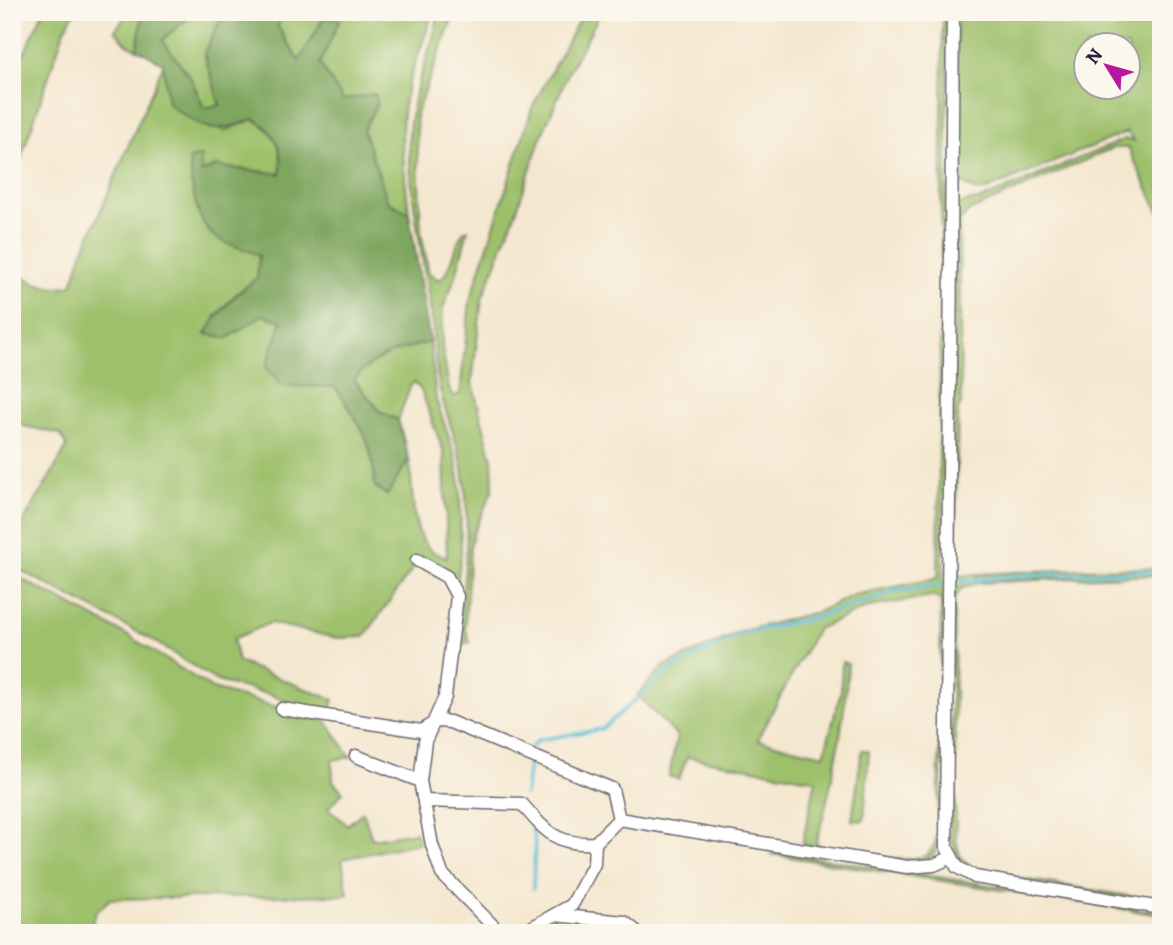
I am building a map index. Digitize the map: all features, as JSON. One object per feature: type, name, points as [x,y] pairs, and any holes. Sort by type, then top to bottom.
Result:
[{"type":"street","points":[[953,12],[946,846],[957,867],[975,877],[1161,908]]},
{"type":"street","points":[[417,560],[447,577],[457,596],[445,697],[437,721],[425,741],[420,781],[432,845],[442,874],[500,933]]},
{"type":"street","points":[[282,709],[421,731],[437,721],[450,722],[593,779],[611,789],[619,819]]},
{"type":"street","points":[[356,756],[420,781]]},
{"type":"street","points":[[425,801],[522,804],[547,834],[578,845],[595,843],[619,819]]},
{"type":"street","points":[[619,819],[907,867],[934,865],[950,858]]},
{"type":"street","points":[[523,933],[572,905],[594,864],[595,843]]},
{"type":"street","points":[[555,915],[624,922],[638,933]]},
{"type":"green space","points":[[43,12],[82,12],[73,14],[64,31],[12,185],[12,66],[25,52]]},
{"type":"green space","points":[[129,12],[143,12],[137,49],[127,44],[115,30]]},
{"type":"green space","points":[[143,12],[195,12],[162,40],[191,78],[204,108],[220,105],[204,53],[224,12],[281,12],[278,27],[299,61],[324,17],[340,19],[320,64],[343,100],[375,94],[377,104],[363,130],[388,202],[409,213],[430,342],[379,359],[354,380],[380,412],[398,420],[409,459],[387,495],[375,487],[372,456],[364,433],[335,387],[281,386],[266,367],[282,321],[262,315],[228,338],[206,334],[216,317],[257,278],[259,255],[218,239],[210,233],[199,214],[189,159],[201,156],[201,173],[215,166],[280,174],[281,157],[273,135],[254,119],[217,129],[208,128],[168,104],[163,63],[137,49]]},
{"type":"green space","points":[[195,12],[224,12],[204,53],[220,105],[204,108],[190,78],[162,40]]},
{"type":"green space","points":[[281,12],[433,12],[404,104],[403,151],[409,213],[388,202],[363,129],[377,104],[343,100],[320,64],[339,19],[324,17],[299,61],[278,27]]},
{"type":"green space","points":[[439,12],[455,12],[416,114],[421,232],[429,273],[439,280],[444,276],[463,232],[468,230],[456,275],[443,309],[442,347],[449,389],[454,396],[460,394],[470,301],[532,108],[583,12],[601,12],[569,71],[541,137],[516,212],[482,299],[472,382],[492,459],[493,489],[470,547],[465,628],[470,642],[457,645],[466,539],[464,475],[438,380],[432,320],[412,190],[409,146],[412,110]]},
{"type":"green space","points":[[943,12],[948,12],[939,845],[927,861],[906,864],[802,844],[816,780],[687,757],[679,779],[669,776],[677,736],[637,695],[664,666],[743,631],[817,612],[854,595],[938,578]],"holes":[[[933,596],[941,600],[938,830],[933,847],[926,855],[904,859],[855,853],[816,844],[837,755],[848,664],[842,662],[841,691],[824,755],[758,740],[762,730],[817,629],[869,607]]]},
{"type":"green space","points":[[957,12],[1161,12],[1161,216],[1128,148],[1113,148],[969,211],[959,222],[961,404],[958,410],[955,562],[960,576],[977,574],[978,583],[962,588],[954,599],[956,839],[960,856],[972,867],[987,873],[1161,901],[1161,904],[980,874],[961,863],[950,837],[955,213],[965,202],[980,200],[1125,139],[1134,141],[1127,132],[986,190],[975,191],[956,179]]},
{"type":"green space","points":[[164,63],[168,104],[225,131],[253,119],[272,135],[281,157],[281,174],[243,169],[191,183],[201,214],[212,231],[229,243],[259,255],[257,278],[235,295],[215,317],[228,338],[262,315],[283,321],[267,367],[281,386],[335,386],[364,433],[372,456],[375,487],[387,495],[409,459],[419,531],[434,552],[447,557],[444,453],[421,390],[414,382],[411,385],[398,420],[381,412],[354,380],[379,359],[430,342],[436,399],[455,455],[460,484],[461,553],[457,585],[416,564],[364,637],[337,638],[270,623],[233,639],[238,662],[334,700],[329,714],[304,709],[272,695],[217,681],[149,638],[12,566],[12,530],[19,530],[67,447],[60,434],[24,426],[12,420],[12,270],[41,285],[72,285],[81,256]]},
{"type":"green space","points":[[1161,568],[1161,575],[1074,578],[1071,569]]},
{"type":"green space","points":[[1071,569],[1074,578],[978,583],[977,574]]},
{"type":"green space","points":[[12,574],[129,636],[213,689],[326,721],[351,757],[332,760],[333,781],[343,792],[328,808],[347,825],[363,812],[372,839],[415,832],[419,843],[342,859],[348,895],[110,899],[95,913],[89,933],[12,933]]},
{"type":"green space","points":[[862,750],[869,751],[864,820],[852,821]]},
{"type":"green space","points":[[780,852],[1161,912],[1161,915],[770,854]]},
{"type":"waterway","points":[[955,582],[1030,575],[1161,571]]},
{"type":"waterway","points":[[532,746],[538,740],[602,729],[669,671],[740,634],[817,617],[893,592],[941,585]]},
{"type":"waterway","points":[[525,795],[529,763]]},
{"type":"waterway","points":[[532,829],[535,843],[533,889]]}]
